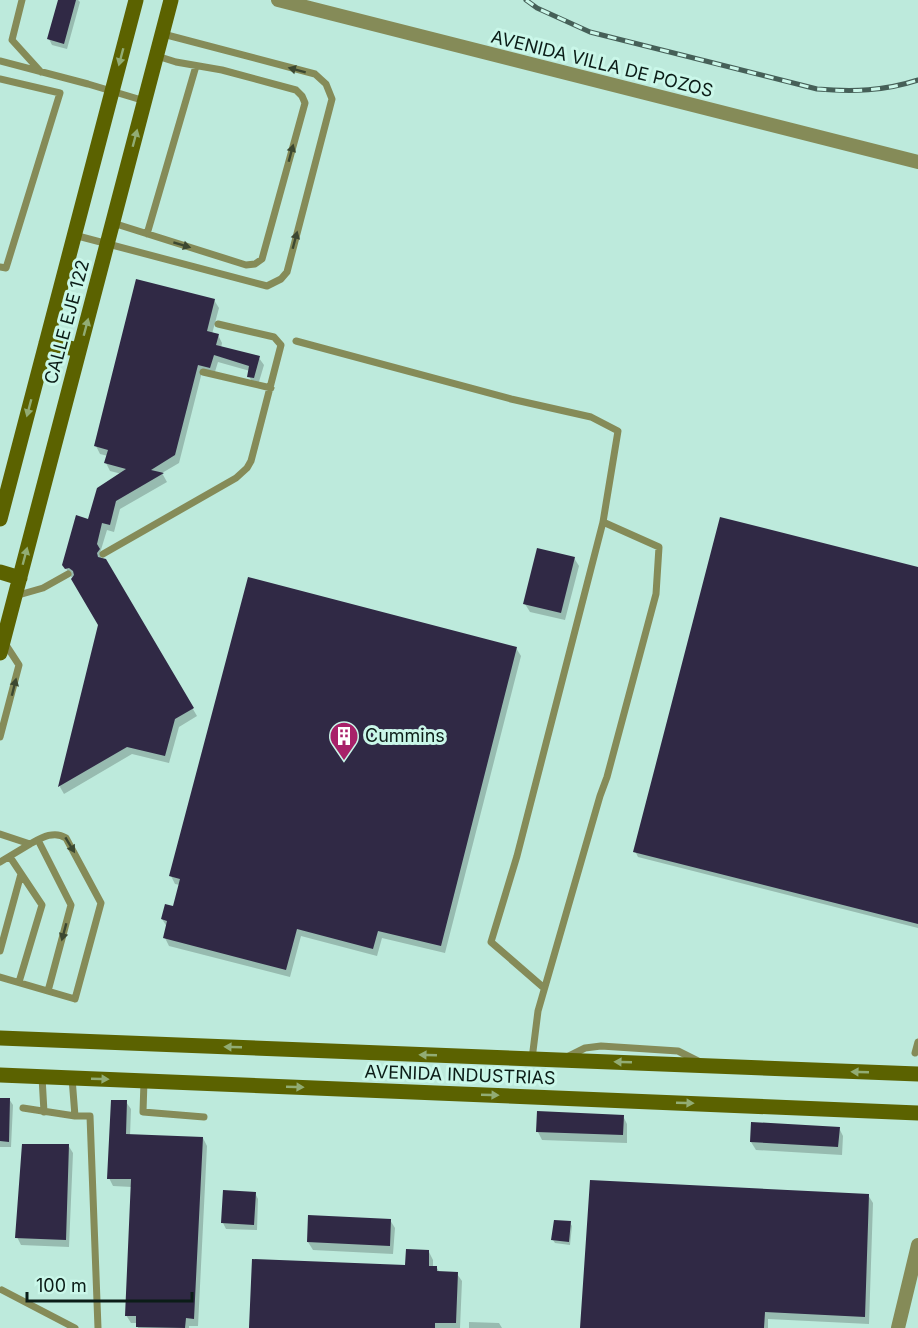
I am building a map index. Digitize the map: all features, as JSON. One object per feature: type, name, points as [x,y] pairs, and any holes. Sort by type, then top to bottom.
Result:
[{"type":"main road","name":"CALLE EJE 122","points":[[0,519],[136,0]]},
{"type":"main road","name":"CALLE EJE 122","points":[[2,647],[5,615],[15,596],[20,578],[171,0]]},
{"type":"main road","points":[[46,343],[79,350]]},
{"type":"main road","points":[[0,572],[20,578]]},
{"type":"main road","name":"AVENIDA INDUSTRIAS","points":[[0,1038],[918,1074]]},
{"type":"main road","name":"AVENIDA INDUSTRIAS","points":[[0,1075],[918,1113]]},
{"type":"street","name":"AVENIDA VILLA DE POZOS","points":[[278,0],[918,162]]},
{"type":"street","points":[[898,1328],[918,1245]]},
{"type":"lane","points":[[22,0],[12,39],[41,72]]},
{"type":"lane","points":[[74,235],[267,286],[281,279],[287,272],[332,99],[327,84],[315,74],[162,34]]},
{"type":"lane","points":[[113,223],[246,265],[255,264],[262,259],[305,103],[296,90],[222,70],[156,56]]},
{"type":"lane","points":[[0,61],[145,101]]},
{"type":"lane","points":[[147,234],[196,66]]},
{"type":"lane","points":[[0,79],[60,93],[6,268],[0,267]]},
{"type":"lane","points":[[103,554],[243,473],[251,461],[281,345],[274,337],[218,324]]},
{"type":"lane","points":[[296,341],[511,399],[591,417],[618,431],[603,522],[517,856],[491,942],[544,988]]},
{"type":"lane","points":[[203,372],[271,388]]},
{"type":"lane","points":[[532,1059],[538,1011],[544,988],[607,777],[656,594],[659,547],[603,522]]},
{"type":"lane","points":[[15,596],[43,588],[68,574]]},
{"type":"lane","points":[[0,737],[19,665],[2,647]]},
{"type":"lane","points":[[0,834],[30,844]]},
{"type":"lane","points":[[0,862],[38,840],[52,834],[61,834],[66,838],[101,903],[75,999],[0,976]]},
{"type":"lane","points":[[38,840],[71,905],[48,991]]},
{"type":"lane","points":[[10,857],[42,905],[19,982]]},
{"type":"lane","points":[[0,951],[21,874]]},
{"type":"lane","points":[[915,1053],[918,1042]]},
{"type":"lane","points":[[42,1077],[44,1112]]},
{"type":"lane","points":[[72,1078],[75,1116]]},
{"type":"lane","points":[[144,1081],[143,1112],[204,1117]]},
{"type":"lane","points":[[23,1108],[90,1116],[98,1328]]},
{"type":"lane","points":[[2,1290],[75,1328]]},
{"type":"building","points":[[58,0],[76,0],[64,44],[47,39]]},
{"type":"building","points":[[136,279],[215,299],[207,331],[219,334],[216,345],[260,356],[254,378],[247,377],[249,366],[214,355],[210,368],[198,365],[175,455],[151,470],[164,473],[116,501],[110,525],[102,523],[97,544],[100,549],[97,553],[98,557],[106,559],[194,708],[175,719],[165,756],[127,747],[58,787],[98,625],[71,579],[74,575],[73,571],[69,568],[65,569],[62,565],[76,515],[88,519],[97,488],[126,469],[104,463],[108,450],[94,446]]},
{"type":"building","points":[[720,517],[918,567],[918,924],[633,852]]},
{"type":"building","points":[[537,548],[575,557],[561,613],[523,604]]},
{"type":"building","name":"Cummins","points":[[248,577],[517,647],[441,946],[378,931],[373,949],[297,929],[286,970],[163,938],[167,921],[161,919],[165,904],[173,906],[180,879],[169,876]]},
{"type":"building","points":[[0,1098],[10,1098],[9,1142],[0,1141]]},
{"type":"building","points":[[111,1100],[127,1100],[126,1134],[203,1137],[194,1319],[186,1318],[185,1328],[136,1327],[136,1316],[125,1316],[131,1179],[107,1179]]},
{"type":"building","points":[[537,1111],[624,1115],[623,1135],[536,1132]]},
{"type":"building","points":[[751,1122],[840,1127],[838,1147],[750,1142]]},
{"type":"building","points":[[22,1144],[69,1144],[66,1240],[15,1238]]},
{"type":"building","points":[[590,1180],[869,1194],[865,1317],[765,1312],[764,1328],[580,1328]]},
{"type":"building","points":[[223,1190],[256,1192],[254,1225],[221,1223]]},
{"type":"building","points":[[308,1215],[391,1219],[390,1246],[307,1242]]},
{"type":"building","points":[[554,1220],[571,1221],[569,1242],[551,1240]]},
{"type":"building","points":[[406,1249],[429,1250],[429,1266],[437,1266],[437,1271],[458,1272],[456,1323],[435,1323],[435,1328],[249,1328],[252,1259],[405,1265]]},
{"type":"railway","points":[[526,0],[537,8],[590,32],[817,89],[868,90],[918,80]]},
{"type":"place","name":"Cummins","points":[[344,762]]}]
